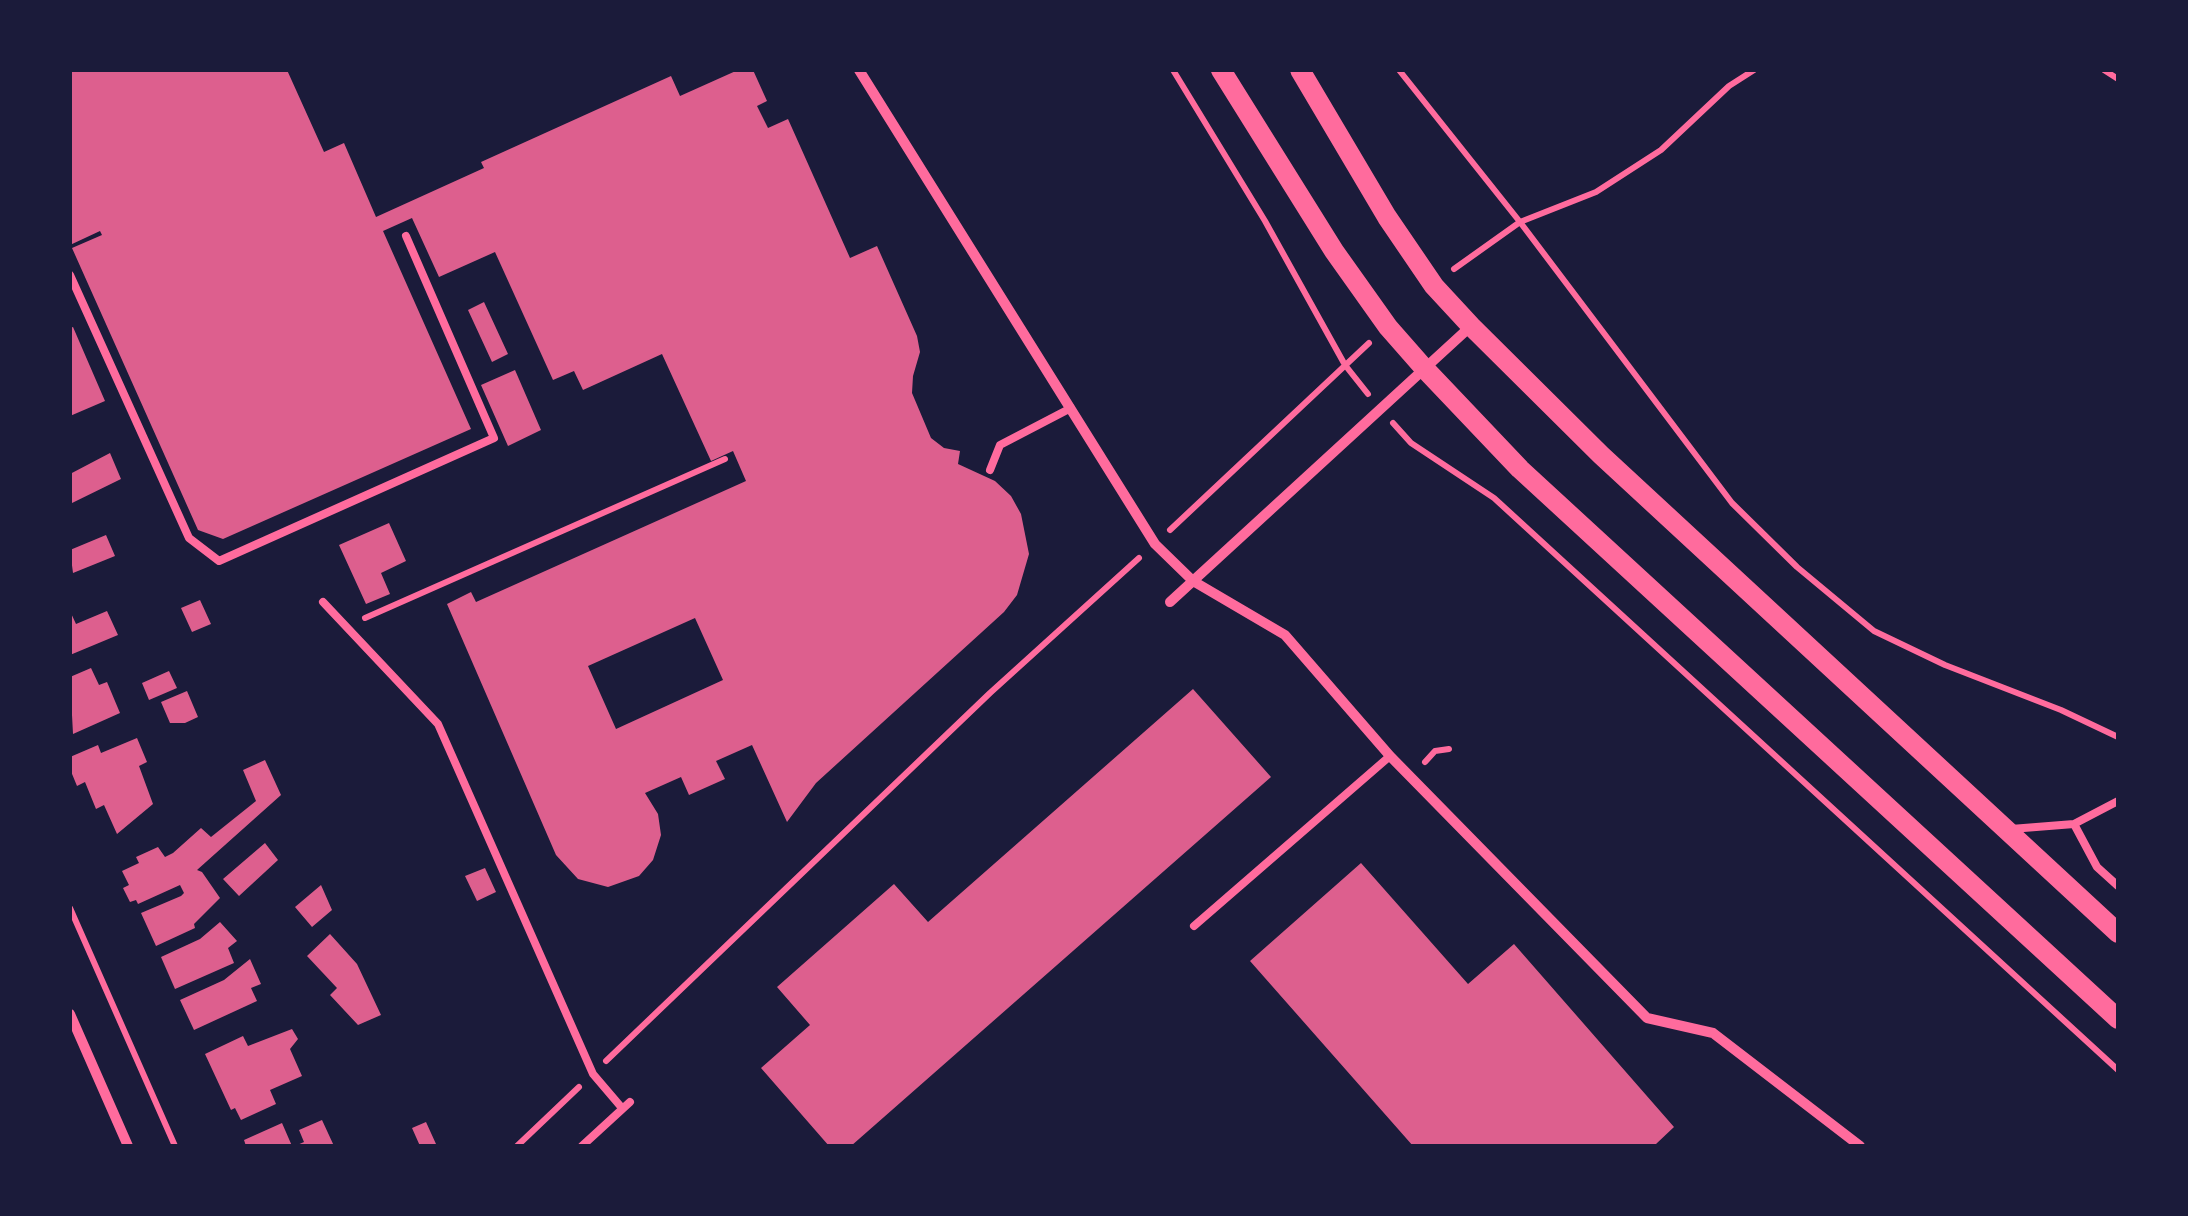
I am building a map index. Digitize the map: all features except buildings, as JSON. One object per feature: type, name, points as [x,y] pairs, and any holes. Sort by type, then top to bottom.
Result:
[{"type":"main road","points":[[1221,70],[1334,251],[1388,327],[1424,368],[1520,469],[2118,1019]]},
{"type":"main road","points":[[1300,70],[1387,217],[1434,286],[1470,326],[1616,469],[2118,933]]},
{"type":"street","points":[[858,70],[1155,544],[1192,581],[1285,635],[1390,756],[1647,1018],[1713,1033],[1860,1146]]},
{"type":"street","points":[[1170,602],[1470,326]]},
{"type":"street","points":[[70,1014],[128,1146]]},
{"type":"lane","points":[[70,274],[189,538],[219,561],[494,438],[406,236]]},
{"type":"lane","points":[[990,470],[1000,445],[1072,408]]},
{"type":"lane","points":[[323,602],[438,724],[593,1074],[626,1105],[582,1146]]},
{"type":"lane","points":[[1194,926],[1390,756]]},
{"type":"lane","points":[[2004,830],[2074,824],[2118,801]]},
{"type":"lane","points":[[2074,824],[2097,866],[2118,886]]},
{"type":"path","points":[[1399,70],[1520,222],[1732,503],[1797,567],[1874,631],[2118,737]]},
{"type":"path","points":[[1434,286],[1468,256],[1520,222],[1596,192],[1661,150],[1729,86],[1754,70]]},
{"type":"path","points":[[2104,70],[2118,79]]},
{"type":"path","points":[[517,1146],[990,693],[1388,327]]},
{"type":"path","points":[[346,627],[725,459]]},
{"type":"path","points":[[70,908],[175,1146]]}]
